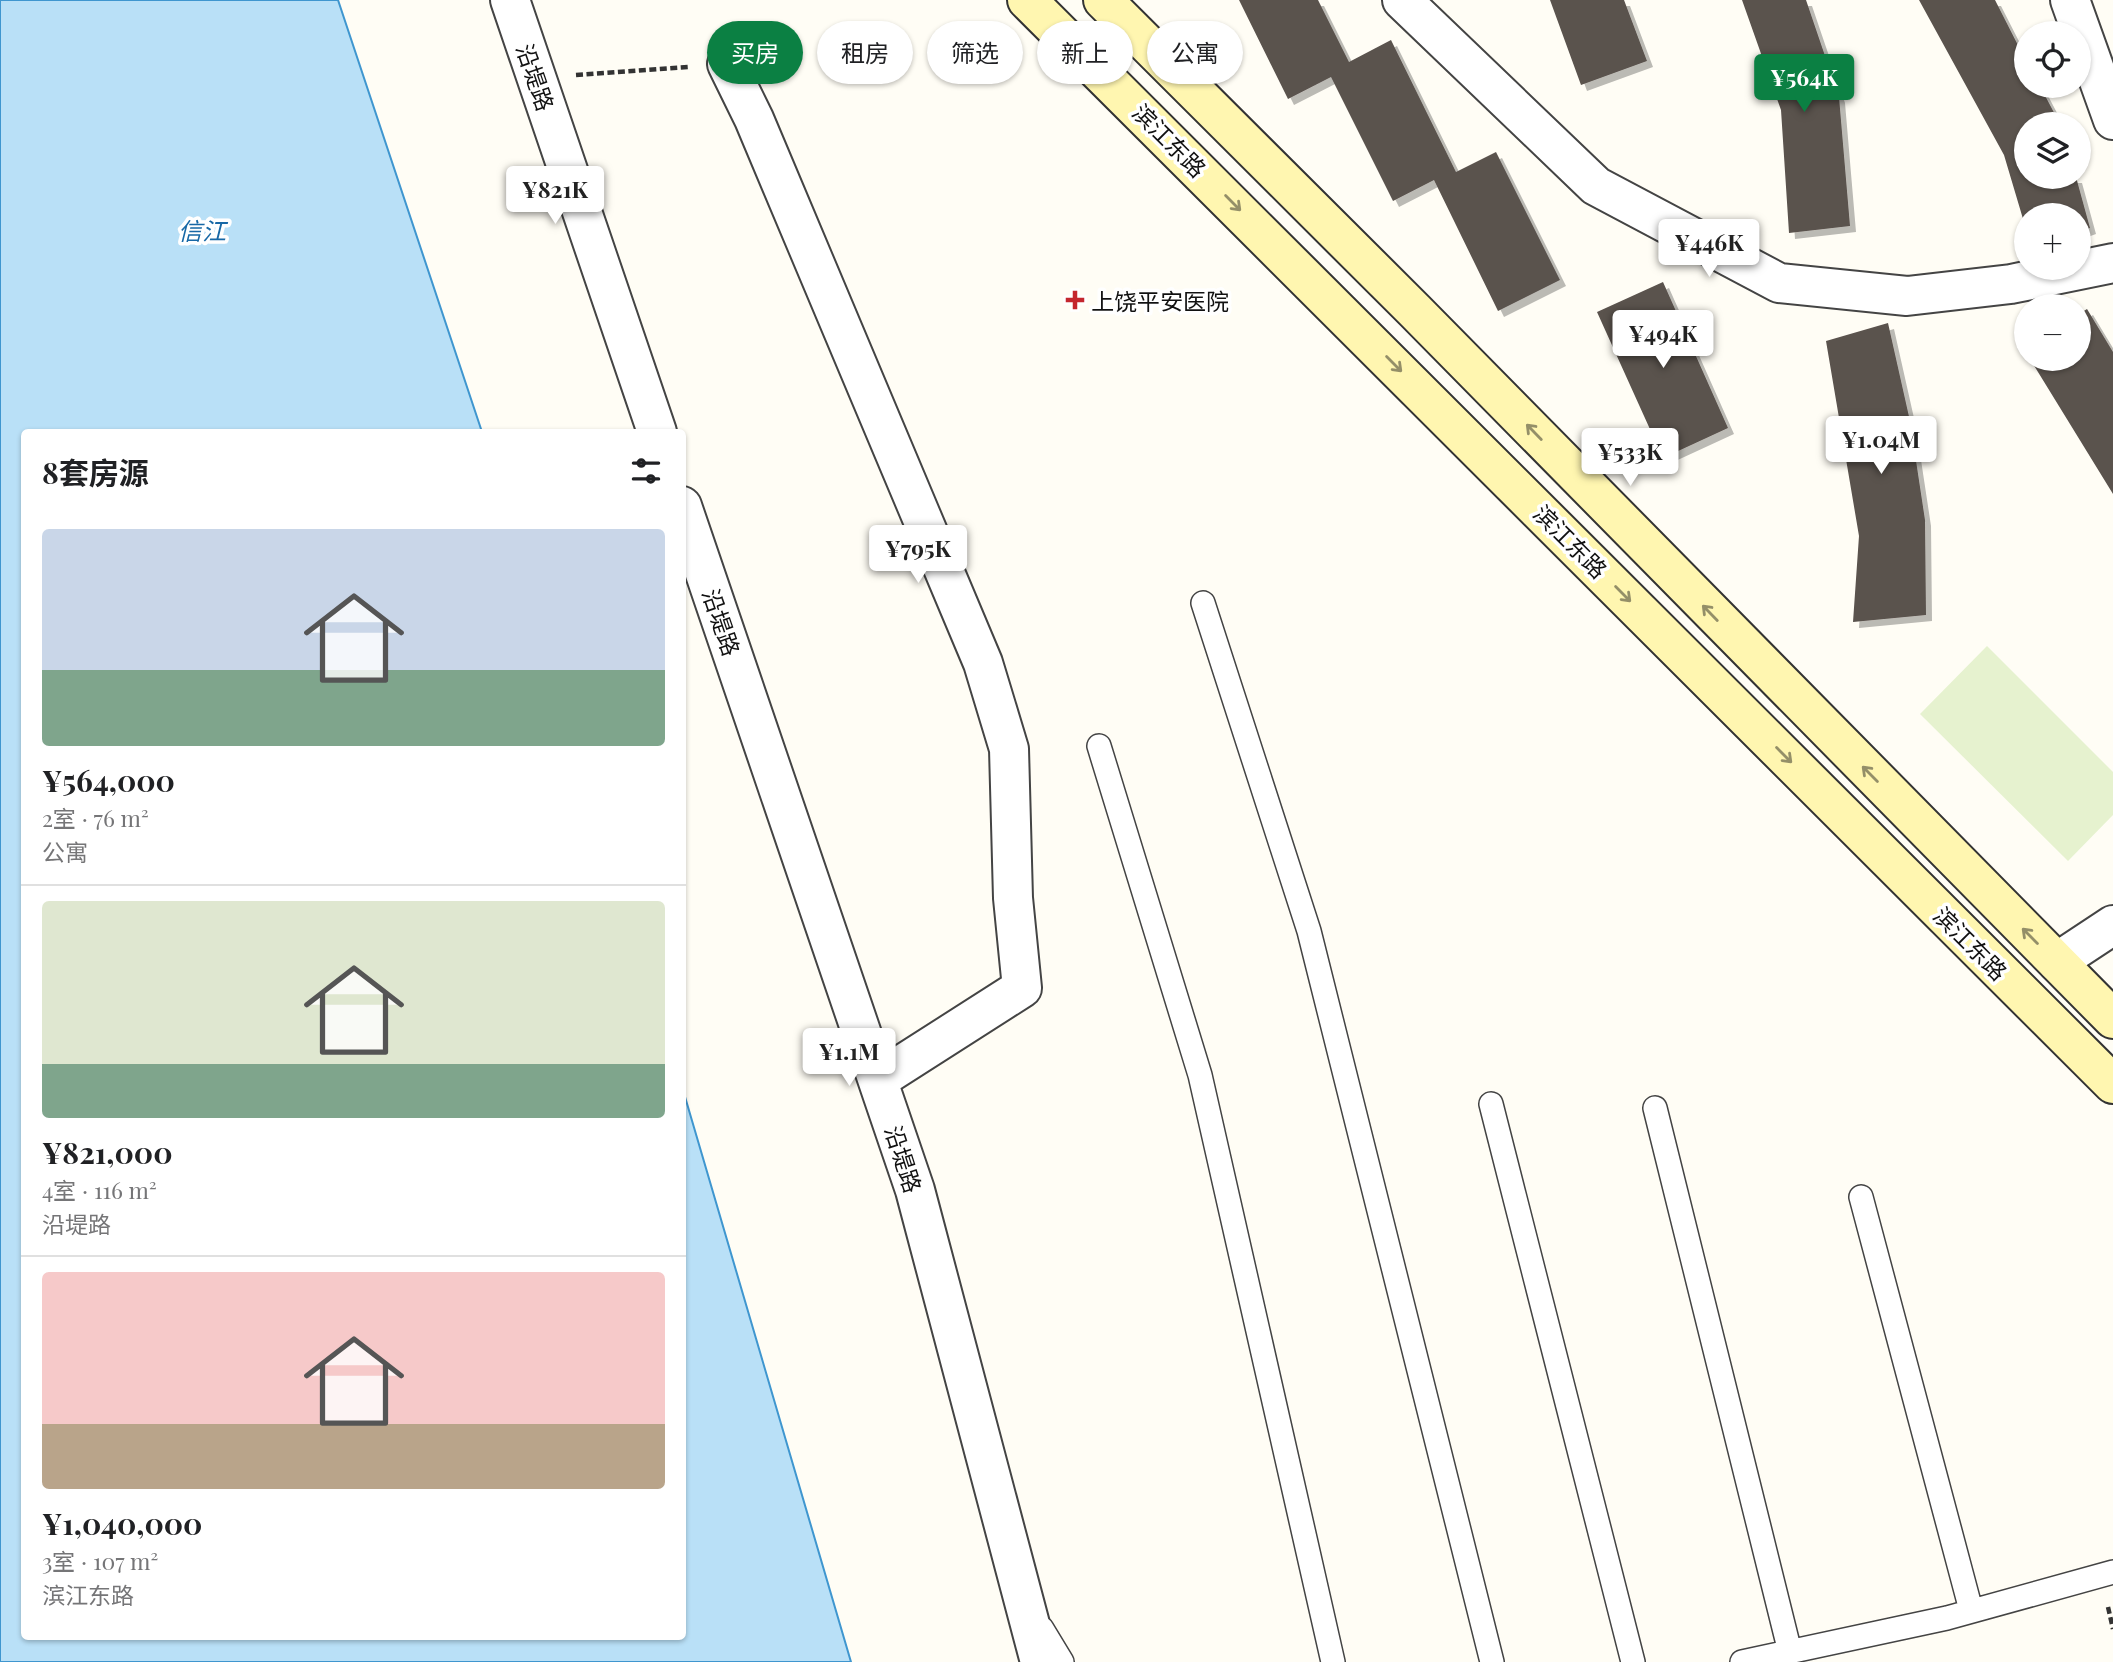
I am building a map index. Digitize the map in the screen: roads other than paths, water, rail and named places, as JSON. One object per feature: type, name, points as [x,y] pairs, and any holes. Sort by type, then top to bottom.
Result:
[{"type":"main road","name":"滨江东路","points":[[1027,0],[2113,1084]]},
{"type":"main road","name":"滨江东路","points":[[1103,0],[1415,311],[2113,1019]]},
{"type":"street","name":"沿堤路","points":[[510,0],[656,429]]},
{"type":"street","points":[[1402,0],[1596,186],[1779,283],[1908,296],[2011,284],[2113,263]]},
{"type":"street","points":[[2070,0],[2113,120]]},
{"type":"street","points":[[737,84],[754,119],[983,663],[1009,749],[1013,898],[1023,988],[878,1080]]},
{"type":"street","name":"沿堤路","points":[[686,518],[915,1189],[1040,1662]]},
{"type":"street","points":[[2057,962],[2113,925]]},
{"type":"lane","points":[[1203,603],[1309,932],[1492,1662]]},
{"type":"lane","points":[[1099,746],[1200,1075],[1333,1662]]},
{"type":"lane","points":[[1491,1104],[1633,1662]]},
{"type":"lane","points":[[1655,1108],[1790,1652]]},
{"type":"lane","points":[[1861,1197],[1971,1610]]},
{"type":"lane","points":[[1742,1662],[1971,1610],[2113,1572]]},
{"type":"lane","points":[[1023,1597],[1062,1662]]},
{"type":"water","name":"信江","points":[[0,0],[338,0],[481,429],[21,429],[21,1640],[686,1640],[686,1100],[851,1662],[0,1662]]},
{"type":"place","name":"上饶平安医院","points":[[1075,300]]}]
